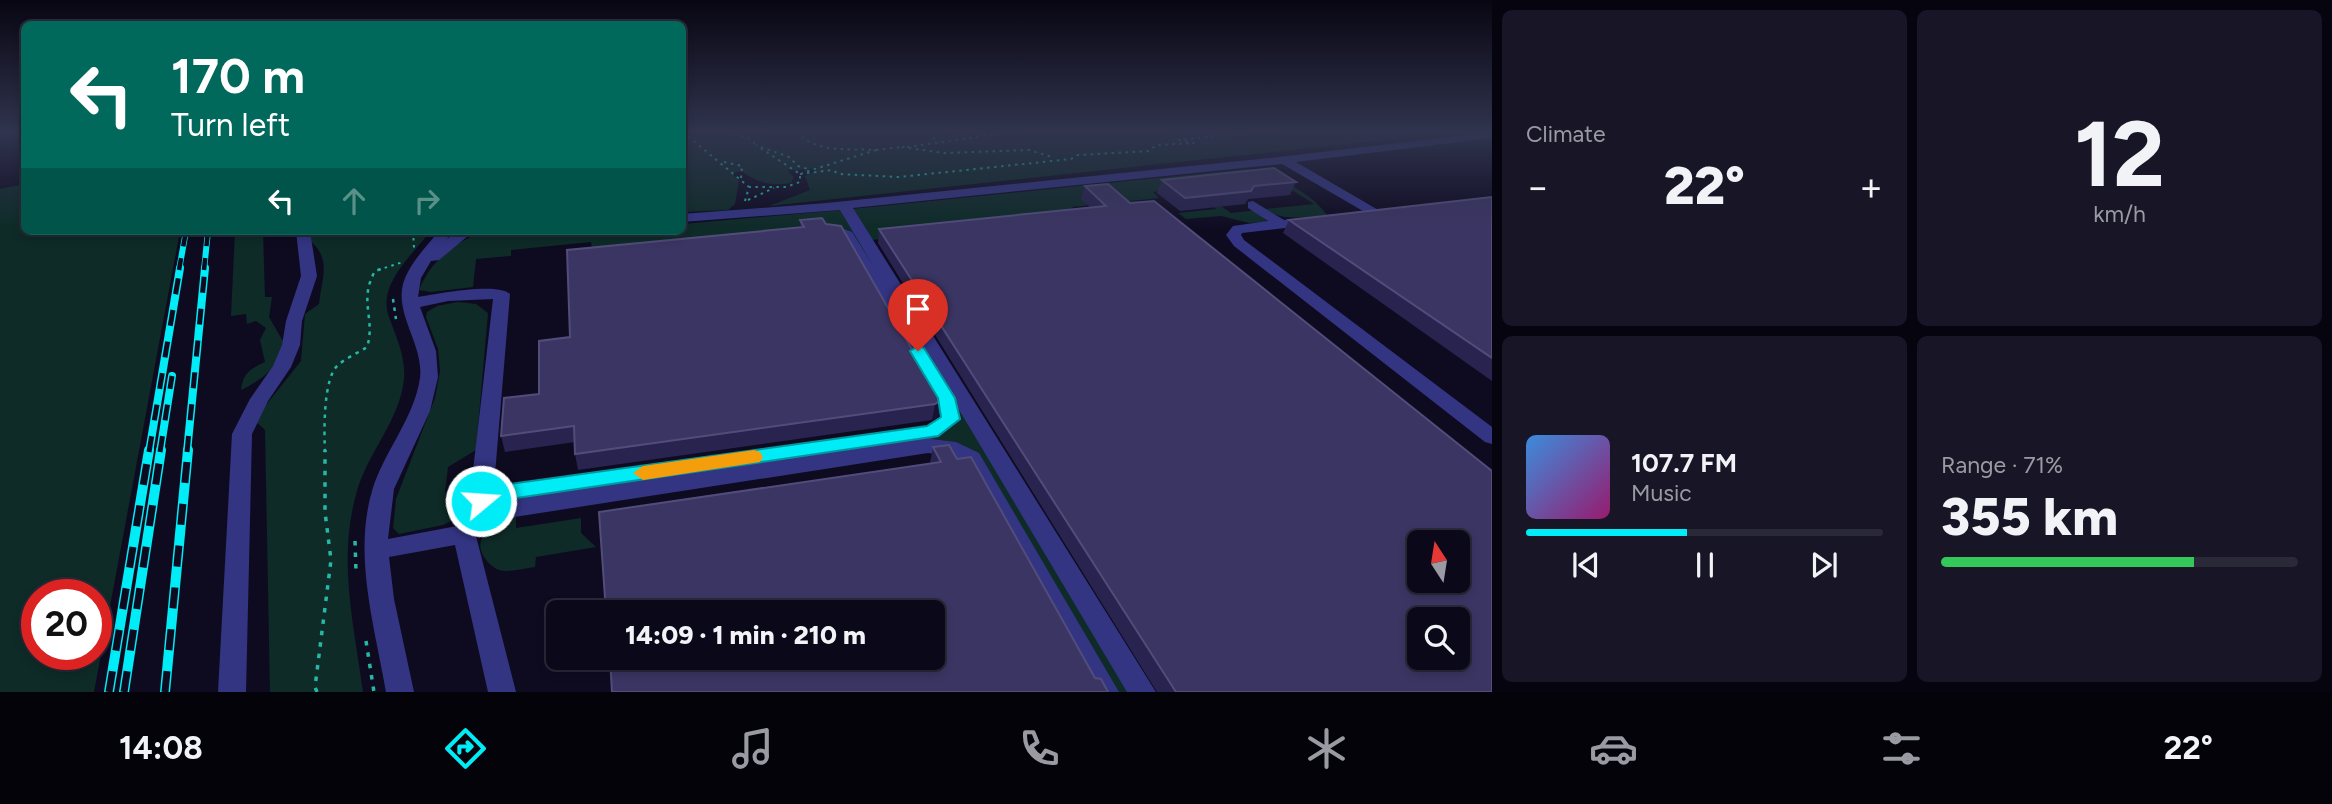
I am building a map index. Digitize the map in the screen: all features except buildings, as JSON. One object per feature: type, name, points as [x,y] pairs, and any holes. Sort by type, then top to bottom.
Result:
[{"type":"street","points":[[686,218],[844,205],[1246,164]]},
{"type":"street","points":[[1272,164],[1344,218]]},
{"type":"street","points":[[1292,164],[1382,213],[1238,229],[1233,235],[1239,243],[1492,437]]},
{"type":"street","points":[[844,205],[1142,692]]},
{"type":"street","points":[[1254,205],[1281,225]]},
{"type":"street","points":[[481,504],[932,432],[951,419],[946,398],[847,234],[835,230]]},
{"type":"street","points":[[232,692],[242,434],[259,399],[282,367],[291,345],[294,321],[309,276],[304,235]]},
{"type":"street","points":[[400,692],[378,550],[379,506],[391,469],[419,412],[429,378],[429,349],[408,298],[415,260],[442,235]]},
{"type":"street","points":[[415,260],[460,235]]},
{"type":"street","points":[[411,304],[448,296],[502,293],[481,504],[464,534],[502,692]]},
{"type":"street","points":[[481,504],[928,446],[957,449],[972,458],[1105,692]]},
{"type":"street","points":[[378,550],[464,534]]},
{"type":"path","points":[[725,164],[749,187],[786,187],[800,181],[800,174]]},
{"type":"path","points":[[735,164],[742,166],[741,178]]},
{"type":"path","points":[[784,164],[800,174],[832,170],[839,174],[899,177],[1010,164]]},
{"type":"path","points":[[796,164],[809,170]]},
{"type":"path","points":[[800,174],[828,164]]},
{"type":"path","points":[[740,208],[749,187]]},
{"type":"path","points":[[317,692],[315,687],[326,627],[331,557],[325,512],[327,455],[323,440],[328,409],[327,393],[336,366],[367,347],[371,334],[365,321],[365,286],[375,271],[415,260],[412,235]]},
{"type":"green space","points":[[686,164],[1157,164],[769,206],[810,190],[805,176],[818,169],[787,170],[794,177],[791,183],[777,184],[759,181],[741,171],[732,173],[739,181],[735,204],[728,210],[686,212]]},
{"type":"green space","points":[[1247,169],[1280,180],[1301,191],[1327,215],[1287,217],[1265,209],[1314,204],[1275,179],[1153,192],[1159,198],[1072,207],[1083,218],[871,240],[852,209]]},
{"type":"green space","points":[[21,185],[21,235],[179,235],[112,596],[112,579],[21,579],[21,670],[98,670],[94,692],[0,692],[0,189]]},
{"type":"green space","points":[[1210,203],[1217,203],[1231,213],[1257,210],[1267,222],[1249,223],[1221,216],[1186,219],[1178,213],[1216,209]]},
{"type":"green space","points":[[842,210],[1138,692],[1113,692],[975,456],[921,443],[953,413],[795,230],[786,228],[594,260],[591,242],[511,250],[511,256],[476,259],[473,287],[431,292],[419,290],[430,269],[446,253],[476,235],[686,235],[686,224]]},
{"type":"green space","points":[[235,235],[263,235],[265,297],[272,297],[269,317],[284,343],[274,366],[257,381],[241,390],[243,379],[248,372],[265,362],[260,340],[266,328],[256,321],[247,324],[246,314],[231,316]]},
{"type":"green space","points":[[308,235],[427,235],[398,272],[388,294],[389,317],[402,355],[404,379],[397,408],[362,477],[351,516],[348,541],[349,592],[363,692],[270,692],[265,430],[254,420],[301,361],[305,314],[319,304],[323,261],[321,254],[309,240]]},
{"type":"green space","points":[[458,302],[476,304],[488,313],[476,450],[448,467],[445,493],[472,490],[468,513],[443,525],[399,534],[393,528],[396,499],[435,398],[440,371],[438,349],[426,317],[427,312],[437,306]]},
{"type":"green space","points":[[516,513],[516,528],[581,518],[581,533],[596,547],[536,557],[535,567],[503,571],[493,567],[482,553],[482,538],[493,525]]},
{"type":"railway","points":[[179,270],[185,235]]},
{"type":"railway","points":[[204,270],[208,235]]},
{"type":"railway","points":[[149,452],[180,268]]},
{"type":"railway","points":[[187,452],[205,268]]},
{"type":"railway","points":[[160,452],[172,376]]},
{"type":"railway","points":[[109,692],[149,450]]},
{"type":"railway","points":[[124,692],[161,450]]},
{"type":"railway","points":[[165,692],[188,450]]},
{"type":"slow traffic","points":[[643,473],[754,457]]},
{"type":"route","points":[[481,501],[481,496],[932,432],[951,419],[946,398],[918,351]]}]
